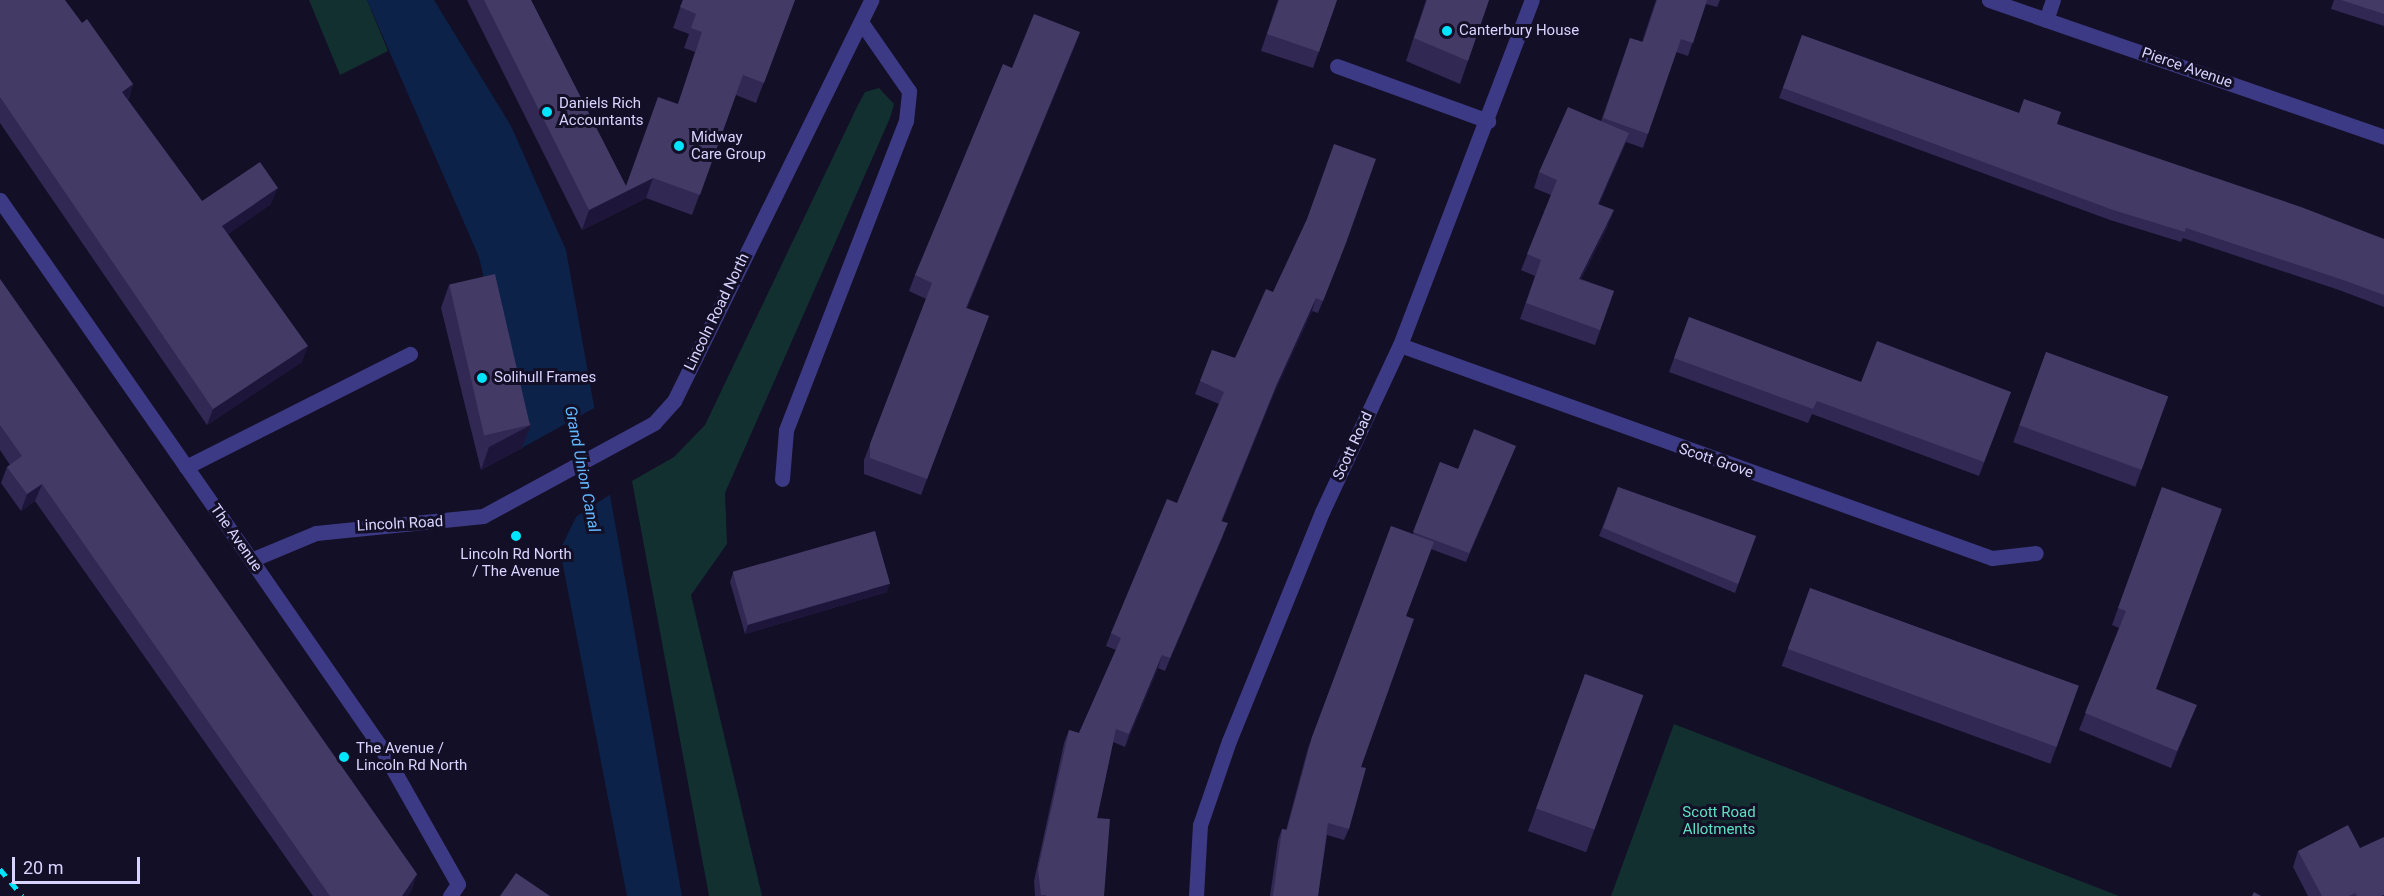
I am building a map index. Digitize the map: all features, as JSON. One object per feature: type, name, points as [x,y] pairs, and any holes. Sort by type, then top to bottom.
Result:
[{"type":"street","name":"Lincoln Road North","points":[[483,516],[654,423],[674,400],[871,0]]},
{"type":"street","name":"Scott Road","points":[[1196,896],[1200,825],[1228,741],[1322,512],[1400,345],[1488,121],[1532,0]]},
{"type":"street","name":"Pierce Avenue","points":[[1989,0],[2384,137]]},
{"type":"street","points":[[2046,20],[2053,0]]},
{"type":"street","points":[[782,479],[786,430],[906,121],[909,91],[861,22]]},
{"type":"street","points":[[1337,66],[1488,121]]},
{"type":"street","name":"The Avenue","points":[[0,201],[380,746],[454,890]]},
{"type":"street","name":"Scott Grove","points":[[1400,345],[1992,558],[2036,554]]},
{"type":"street","points":[[186,467],[410,354]]},
{"type":"street","name":"Lincoln Road","points":[[251,560],[315,533],[483,516]]},
{"type":"green space","points":[[309,0],[367,0],[388,51],[340,75]]},
{"type":"green space","points":[[879,88],[894,104],[890,118],[725,493],[727,544],[691,595],[762,896],[709,896],[632,481],[674,457],[705,425],[857,107],[865,92]]},
{"type":"green space","name":"Scott Road Allotments","points":[[1674,724],[2119,896],[1611,896]]},
{"type":"water","name":"Grand Union Canal","points":[[367,0],[434,0],[511,126],[566,250],[682,896],[627,896],[560,550],[576,517],[564,430],[522,448],[479,257]]},
{"type":"pier","points":[[596,407],[611,494],[571,520],[562,434],[520,449]]},
{"type":"building","points":[[0,0],[65,0],[82,23],[87,19],[133,84],[122,92],[202,201],[260,162],[278,188],[222,226],[308,346],[213,409],[0,97]]},
{"type":"building","points":[[484,0],[531,0],[626,186],[658,97],[678,104],[702,32],[691,28],[696,14],[680,7],[683,0],[795,0],[764,83],[743,75],[700,195],[653,178],[589,210]]},
{"type":"building","points":[[1279,0],[1337,0],[1319,52],[1267,34]]},
{"type":"building","name":"Canterbury House","points":[[1427,0],[1489,0],[1468,61],[1414,38]]},
{"type":"building","points":[[1657,0],[1707,0],[1693,43],[1681,39],[1648,134],[1603,118],[1630,38],[1643,42]]},
{"type":"building","points":[[2341,0],[2384,0],[2384,14]]},
{"type":"building","points":[[1034,14],[1080,32],[966,308],[989,316],[927,479],[870,458],[870,444],[932,283],[915,275],[1003,64],[1012,68]]},
{"type":"building","points":[[1802,35],[2019,113],[2024,99],[2061,112],[2057,124],[2301,207],[2384,239],[2384,295],[2186,228],[2185,232],[2113,210],[1783,88]]},
{"type":"building","points":[[1568,107],[1629,133],[1598,204],[1614,210],[1579,279],[1614,291],[1600,330],[1526,303],[1541,260],[1527,254],[1557,180],[1539,172]]},
{"type":"building","points":[[1334,144],[1376,159],[1323,301],[1316,298],[1276,386],[1221,521],[1228,523],[1170,658],[1162,655],[1129,734],[1116,729],[1097,818],[1110,819],[1104,896],[1041,895],[1038,869],[1069,730],[1079,733],[1121,638],[1111,633],[1167,499],[1177,503],[1224,392],[1200,381],[1212,350],[1235,358],[1266,289],[1273,292],[1307,219]]},
{"type":"building","name":"Solihull Frames","points":[[495,274],[530,425],[484,436],[449,285]]},
{"type":"building","points":[[0,279],[417,874],[402,896],[330,896],[42,484],[27,494],[7,467],[22,456],[0,425]]},
{"type":"building","points":[[1689,317],[1861,382],[1877,341],[2011,392],[1984,462],[1817,401],[1813,409],[1674,358]]},
{"type":"building","points":[[2046,352],[2168,396],[2141,470],[2019,425]]},
{"type":"building","points":[[1474,429],[1516,446],[1469,553],[1413,532],[1440,462],[1458,469]]},
{"type":"building","points":[[1618,487],[1756,536],[1738,584],[1603,528]]},
{"type":"building","points":[[2162,487],[2222,509],[2156,689],[2197,705],[2177,751],[2085,713],[2126,611],[2118,608]]},
{"type":"building","points":[[1391,526],[1434,542],[1406,616],[1414,619],[1361,767],[1366,768],[1349,829],[1328,823],[1318,896],[1273,896],[1282,829],[1287,830],[1312,737]]},
{"type":"building","points":[[875,531],[890,584],[748,625],[733,572]]},
{"type":"building","points":[[1810,588],[2079,686],[2057,747],[1788,649]]},
{"type":"building","points":[[1585,674],[1643,695],[1594,830],[1536,808]]},
{"type":"building","points":[[2348,825],[2360,848],[2384,837],[2384,895],[2357,896],[2355,893],[2349,896],[2322,896],[2298,851]]},
{"type":"building","points":[[516,873],[550,896],[500,896]]},
{"type":"railway","points":[[0,869],[23,896]]},
{"type":"place","name":"Canterbury House","points":[[1447,31]]},
{"type":"place","name":"Daniels Rich Accountants","points":[[547,112]]},
{"type":"place","name":"Midway Care Group","points":[[679,146]]},
{"type":"place","name":"Solihull Frames","points":[[482,378]]},
{"type":"place","name":"Lincoln Rd North / The Avenue","points":[[516,536]]},
{"type":"place","name":"The Avenue / Lincoln Rd North","points":[[344,757]]}]
